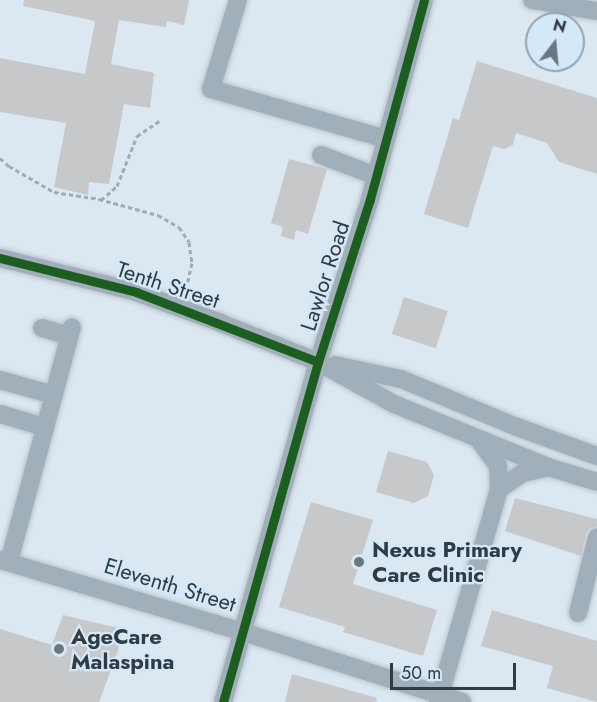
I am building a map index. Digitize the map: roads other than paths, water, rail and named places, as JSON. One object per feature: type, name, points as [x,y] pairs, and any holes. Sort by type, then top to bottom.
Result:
[{"type":"street","points":[[238,0],[211,89],[386,139]]},
{"type":"street","name":"Lawlor Road","points":[[223,702],[318,362],[376,176],[424,0]]},
{"type":"street","points":[[531,0],[597,11]]},
{"type":"street","points":[[321,155],[376,176]]},
{"type":"street","name":"Tenth Street","points":[[0,258],[136,292],[182,308],[318,362],[393,404],[548,467],[597,482]]},
{"type":"street","points":[[4,561],[71,332],[42,328]]},
{"type":"street","name":"Tenth Street","points":[[318,362],[401,379],[517,427],[597,456]]},
{"type":"street","points":[[0,380],[54,395]]},
{"type":"street","points":[[0,414],[45,426]]},
{"type":"street","points":[[439,699],[499,489],[498,466],[479,439]]},
{"type":"street","points":[[499,489],[523,474],[548,467]]},
{"type":"street","points":[[578,613],[597,537]]},
{"type":"street","name":"Eleventh Street","points":[[4,561],[243,632],[439,699],[462,702]]},
{"type":"place","name":"Nexus Primary Care Clinic","points":[[359,562]]},
{"type":"place","name":"AgeCare Malaspina","points":[[59,649]]}]
